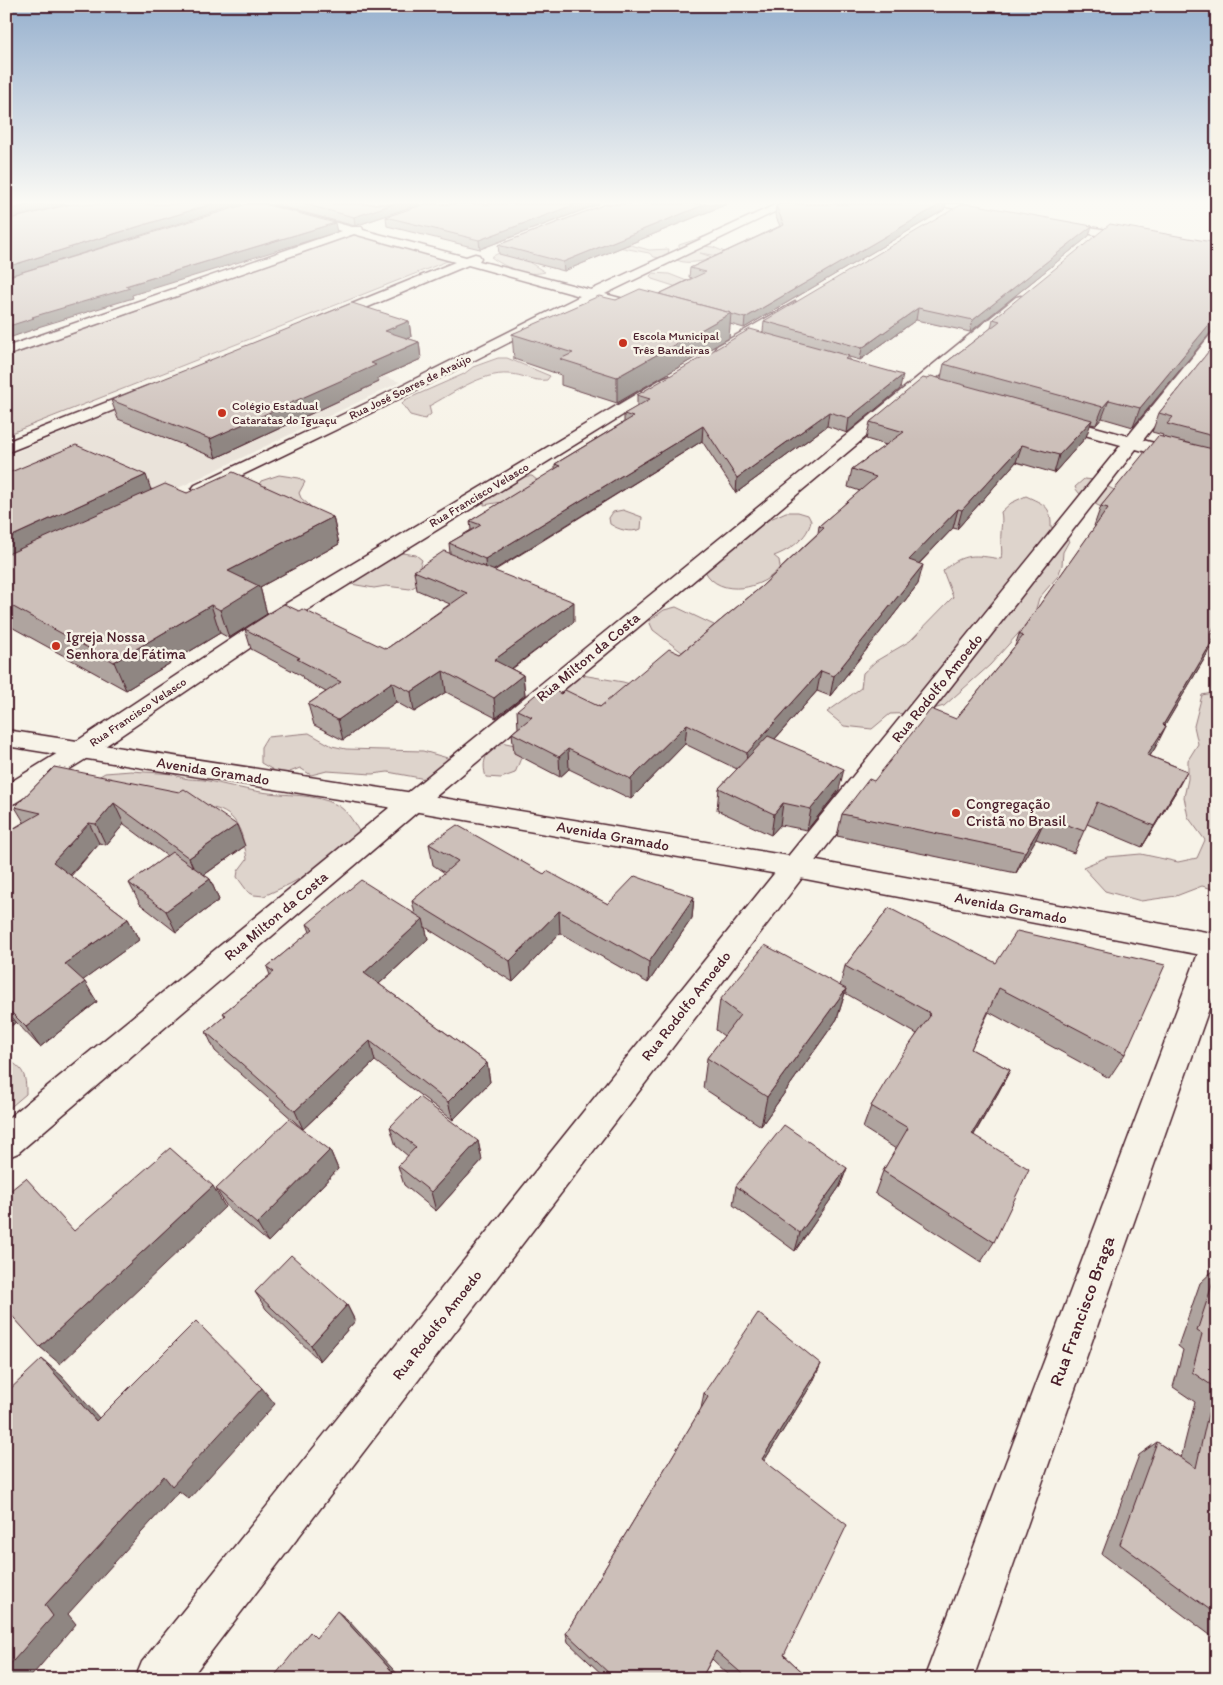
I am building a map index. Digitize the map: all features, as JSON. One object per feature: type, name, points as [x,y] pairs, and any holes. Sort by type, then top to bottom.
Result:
[{"type":"street","points":[[6,352],[204,283]]},
{"type":"street","points":[[309,326],[413,283]]},
{"type":"street","points":[[548,283],[650,310]]},
{"type":"street","name":"Rua José Soares de Araújo","points":[[186,496],[377,404],[618,283]]},
{"type":"street","name":"Rua Milton da Costa","points":[[6,1142],[412,802],[1033,289]]},
{"type":"street","points":[[711,356],[812,296]]},
{"type":"street","points":[[726,330],[764,341]]},
{"type":"street","name":"Rua Rodolfo Amoedo","points":[[160,1679],[795,867],[1217,336]]},
{"type":"street","name":"Rua Francisco Velasco","points":[[6,797],[80,751],[280,617],[686,371]]},
{"type":"street","points":[[899,378],[937,389]]},
{"type":"street","points":[[6,448],[162,385]]},
{"type":"street","points":[[1040,417],[1217,466]]},
{"type":"street","name":"Avenida Gramado","points":[[6,738],[412,802],[795,867],[1216,945]]},
{"type":"street","name":"Rua Francisco Braga","points":[[948,1679],[1216,945]]},
{"type":"shaded area","points":[[218,283],[393,283],[6,435],[6,357]]},
{"type":"shaded area","points":[[663,283],[692,283],[677,287]]},
{"type":"shaded area","points":[[287,341],[400,382],[19,564],[6,557],[6,456]]},
{"type":"shaded area","points":[[498,358],[507,358],[550,376],[547,380],[542,380],[514,374],[488,376],[429,406],[431,414],[425,419],[410,415],[402,404],[405,400],[464,374],[473,367]]},
{"type":"shaded area","points":[[279,475],[299,478],[305,482],[299,493],[301,498],[317,512],[258,487],[261,481]]},
{"type":"shaded area","points":[[520,476],[532,476],[538,481],[513,500],[484,505],[484,500]]},
{"type":"shaded area","points":[[1084,479],[1095,480],[1116,491],[1121,516],[1102,508],[1078,492],[1075,487]]},
{"type":"shaded area","points":[[1026,496],[1037,501],[1048,510],[1051,527],[1061,529],[1069,541],[1063,552],[1062,565],[1058,576],[1039,598],[1035,612],[1025,626],[990,665],[944,706],[919,713],[890,714],[872,729],[844,726],[827,712],[861,688],[863,673],[876,661],[910,641],[953,597],[943,571],[957,561],[970,556],[1001,559],[1001,512],[1011,503]]},
{"type":"shaded area","points":[[623,510],[642,517],[641,529],[625,530],[610,524],[609,518],[613,512]]},
{"type":"shaded area","points":[[786,512],[798,512],[808,515],[811,521],[806,533],[797,543],[774,556],[779,560],[780,567],[773,575],[764,581],[742,588],[731,588],[712,580],[705,571],[768,520]]},
{"type":"shaded area","points":[[395,552],[416,555],[422,560],[420,566],[425,572],[419,584],[410,589],[386,586],[374,588],[351,584],[350,578]]},
{"type":"shaded area","points":[[676,607],[714,625],[721,631],[687,656],[653,630],[649,621],[664,610]]},
{"type":"shaded area","points":[[582,675],[637,686],[614,710],[556,696],[572,677]]},
{"type":"shaded area","points":[[1217,692],[1217,890],[1202,886],[1176,896],[1141,901],[1105,891],[1083,867],[1107,857],[1141,854],[1178,862],[1197,858],[1205,840],[1188,817],[1184,797],[1188,779],[1188,760],[1198,744],[1194,726],[1202,695]]},
{"type":"shaded area","points":[[309,733],[332,746],[346,749],[423,751],[451,759],[431,780],[388,772],[372,774],[327,771],[311,775],[300,768],[282,775],[261,763],[261,747],[267,737]]},
{"type":"shaded area","points":[[501,742],[515,745],[523,753],[515,773],[501,778],[486,777],[484,766],[486,757]]},
{"type":"shaded area","points":[[131,771],[174,774],[185,778],[261,792],[319,798],[337,805],[345,811],[361,835],[341,855],[290,884],[264,896],[254,895],[248,892],[237,877],[238,871],[247,859],[242,835],[236,822],[225,812],[217,809],[98,777],[105,773]]},
{"type":"shaded area","points":[[6,1059],[17,1066],[23,1073],[26,1094],[6,1111]]},
{"type":"building","points":[[6,283],[136,283],[125,286],[130,288],[32,317],[34,318],[6,327]]},
{"type":"building","points":[[683,283],[806,283],[745,318],[659,294]]},
{"type":"building","points":[[829,283],[1020,283],[973,320],[918,308],[862,348],[764,321]]},
{"type":"building","points":[[1038,283],[1217,283],[1217,315],[1140,408],[1109,400],[1103,407],[944,364],[1000,321],[993,319]]},
{"type":"building","points":[[640,289],[731,313],[617,377],[560,359],[573,353],[512,334],[599,296],[616,300]]},
{"type":"building","points":[[352,303],[409,321],[385,331],[419,342],[371,363],[376,365],[210,439],[111,400]]},
{"type":"building","points":[[750,329],[849,356],[845,359],[903,375],[849,418],[829,412],[737,478],[703,426],[485,559],[449,543],[481,525],[470,521],[560,466],[555,464],[633,417],[624,414],[650,399],[637,395]]},
{"type":"building","points":[[1217,341],[1217,437],[1167,424],[1173,417],[1159,413]]},
{"type":"building","points":[[931,376],[1092,420],[1059,455],[1022,445],[962,510],[958,509],[909,560],[923,565],[834,676],[821,671],[747,753],[687,724],[631,779],[568,749],[559,757],[512,733],[532,717],[517,710],[546,686],[561,694],[565,690],[600,707],[669,649],[680,654],[761,587],[824,528],[819,526],[876,477],[852,469],[904,432],[870,422],[923,378],[927,379]]},
{"type":"building","points":[[1158,436],[1217,450],[1217,621],[1211,633],[1216,635],[1163,725],[1166,726],[1147,755],[1187,771],[1154,826],[1097,802],[1084,831],[1046,817],[1025,852],[842,814],[869,779],[874,781],[931,709],[956,719],[1023,636],[1019,634],[1108,508],[1101,506]]},
{"type":"building","points":[[76,445],[146,475],[6,539],[6,474]]},
{"type":"building","points":[[233,472],[333,517],[228,571],[259,586],[220,610],[211,605],[114,662],[6,603],[6,555],[165,484],[187,493]]},
{"type":"building","points":[[444,551],[574,602],[494,660],[523,675],[494,698],[443,671],[411,692],[392,682],[338,720],[308,704],[341,682],[245,629],[284,604],[299,611],[302,609],[386,649],[467,593],[414,571]]},
{"type":"building","points":[[768,736],[844,769],[811,809],[783,803],[774,814],[719,788]]},
{"type":"building","points":[[54,767],[179,792],[184,789],[237,825],[189,858],[114,803],[96,824],[89,823],[53,862],[128,919],[65,964],[85,982],[26,1027],[6,1007],[6,833],[41,813],[15,807]]},
{"type":"building","points":[[457,825],[544,874],[547,871],[608,904],[635,876],[694,897],[649,962],[559,911],[510,961],[412,901],[458,861],[429,844]]},
{"type":"building","points":[[172,852],[210,879],[166,911],[129,883]]},
{"type":"building","points":[[361,880],[423,919],[364,973],[487,1063],[448,1102],[370,1041],[295,1111],[206,1032],[226,1015],[223,1013],[274,972],[267,967],[313,929],[307,924]]},
{"type":"building","points":[[889,908],[996,963],[1017,931],[1165,965],[1125,1054],[999,988],[971,1049],[1010,1070],[972,1134],[1029,1169],[994,1242],[883,1171],[908,1128],[871,1106],[898,1061],[930,1016],[930,1013],[845,966]]},
{"type":"building","points":[[765,945],[846,989],[767,1097],[707,1058],[740,1015],[720,1000]]},
{"type":"building","points":[[419,1097],[478,1141],[431,1192],[398,1166],[416,1147],[390,1127]]},
{"type":"building","points":[[289,1119],[330,1150],[257,1224],[216,1189]]},
{"type":"building","points":[[784,1125],[847,1168],[800,1233],[736,1186]]},
{"type":"building","points":[[170,1148],[213,1186],[40,1347],[6,1309],[6,1194],[26,1178],[74,1231]]},
{"type":"building","points":[[291,1255],[347,1305],[311,1345],[255,1292]]},
{"type":"building","points":[[1217,1270],[1217,1615],[1120,1544],[1157,1442],[1196,1468],[1214,1387],[1192,1372],[1202,1334],[1197,1331]]},
{"type":"building","points":[[758,1313],[821,1364],[762,1459],[847,1525],[784,1655],[810,1679],[748,1679],[716,1651],[701,1679],[610,1679],[612,1676],[566,1633],[708,1397],[704,1393]]},
{"type":"building","points":[[196,1321],[262,1388],[172,1486],[164,1476],[45,1605],[53,1616],[6,1669],[6,1393],[42,1359],[96,1421]]},
{"type":"building","points":[[337,1611],[399,1679],[272,1679],[310,1632],[316,1638]]},
{"type":"place","name":"Escola Municipal Três Bandeiras","points":[[623,343]]},
{"type":"place","name":"Colégio Estadual Cataratas do Iguaçu","points":[[222,413]]},
{"type":"place","name":"Igreja Nossa Senhora de Fátima","points":[[56,646]]},
{"type":"place","name":"Congregação Cristã no Brasil","points":[[956,813]]}]
